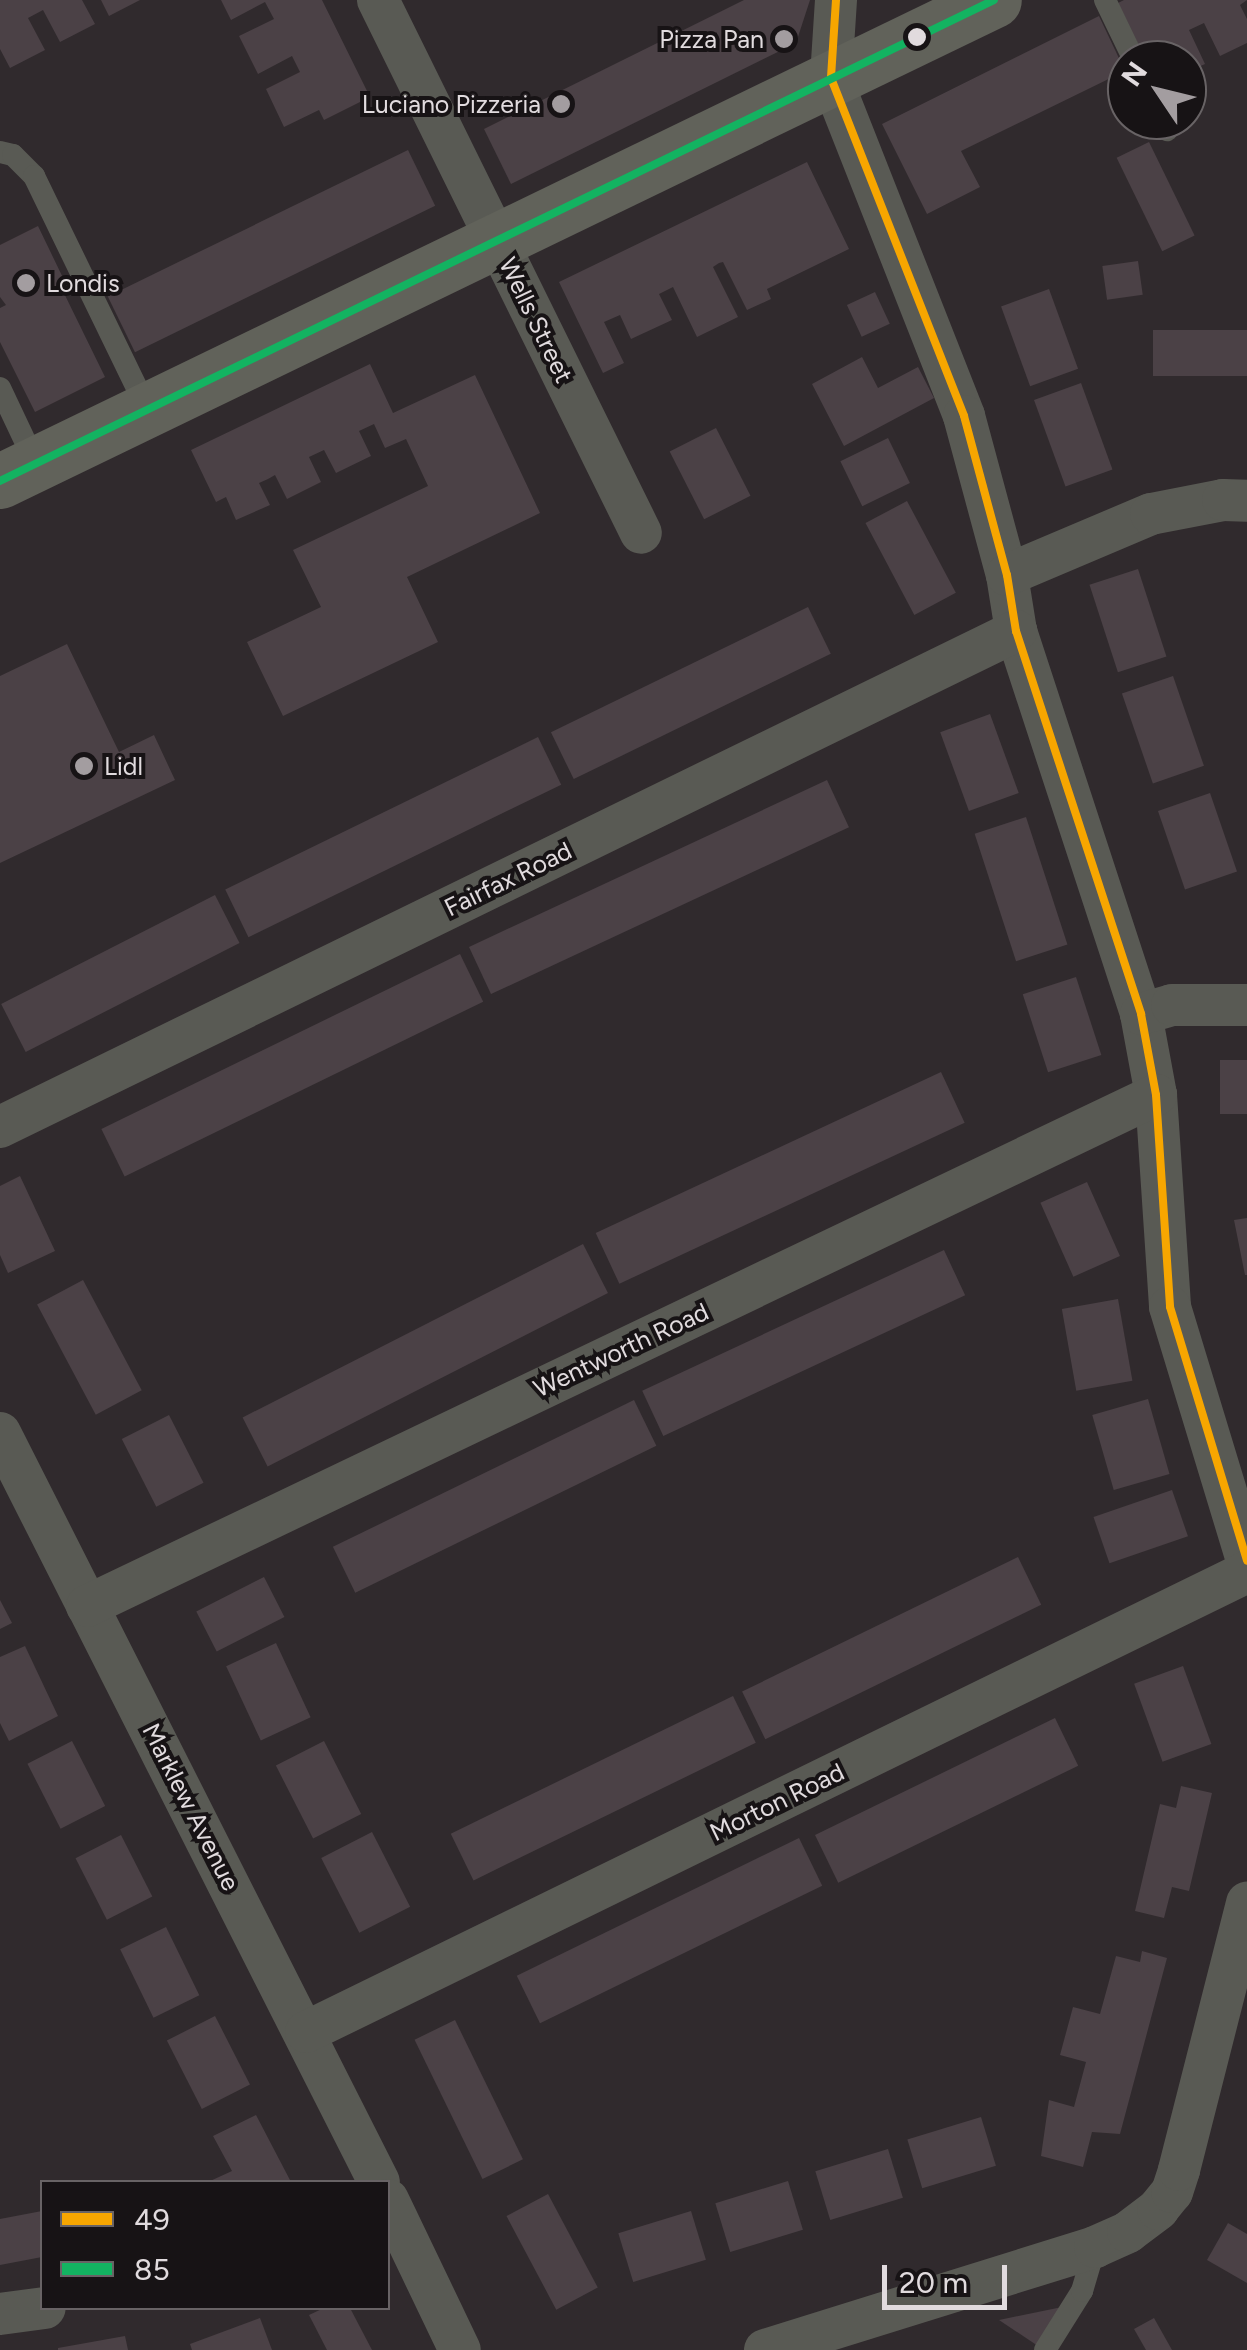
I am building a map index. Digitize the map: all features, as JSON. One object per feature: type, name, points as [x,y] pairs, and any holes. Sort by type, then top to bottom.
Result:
[{"type":"main road","points":[[18,472],[994,0]]},
{"type":"street","name":"Wells Street","points":[[378,0],[641,533]]},
{"type":"street","points":[[836,0],[832,78],[964,416],[1006,575],[1016,631],[1141,1014],[1156,1095],[1170,1307],[1241,1513],[1247,1562]]},
{"type":"street","points":[[1006,575],[1151,514],[1224,500],[1247,501]]},
{"type":"street","name":"Fairfax Road","points":[[0,1127],[1016,631]]},
{"type":"street","points":[[1141,1014],[1172,1006],[1247,1005]]},
{"type":"street","name":"Wentworth Road","points":[[87,1606],[1156,1095]]},
{"type":"street","name":"Marklew Avenue","points":[[0,1433],[306,2032],[376,2180]]},
{"type":"street","name":"Morton Road","points":[[306,2032],[1247,1572]]},
{"type":"street","points":[[765,2350],[1095,2247],[1128,2232],[1158,2210],[1172,2192],[1180,2170],[1247,1903]]},
{"type":"street","name":"Marklew Avenue","points":[[390,2208],[460,2350]]},
{"type":"street","points":[[0,2314],[40,2309]]},
{"type":"lane","points":[[1105,0],[1124,40]]},
{"type":"lane","points":[[0,152],[13,155],[34,176],[147,410]]},
{"type":"lane","points":[[0,388],[18,472]]},
{"type":"lane","points":[[1045,2350],[1082,2291],[1095,2247]]},
{"type":"building","points":[[0,0],[82,0],[95,24],[60,42],[43,10],[28,18],[45,50],[10,68],[0,49]]},
{"type":"building","points":[[101,0],[140,0],[109,16]]},
{"type":"building","points":[[221,0],[322,0],[370,97],[324,120],[319,110],[284,127],[266,89],[300,72],[292,56],[258,74],[239,36],[274,19],[265,2],[231,20]]},
{"type":"building","points":[[744,0],[810,0],[796,43],[511,184],[484,129]]},
{"type":"building","points":[[1247,0],[1240,5],[1247,19],[1247,43],[1220,56],[1204,23],[1189,30],[1194,40],[1136,40],[1118,3]]},
{"type":"building","points":[[1099,16],[1110,40],[1107,40],[1107,80],[961,151],[980,187],[927,214],[882,124]]},
{"type":"building","points":[[1149,142],[1195,235],[1162,251],[1117,158]]},
{"type":"building","points":[[408,150],[435,206],[135,352],[108,296]]},
{"type":"building","points":[[807,162],[849,249],[767,289],[771,299],[747,310],[723,262],[719,263],[713,267],[738,317],[697,337],[673,287],[659,294],[672,320],[631,339],[620,315],[604,322],[624,363],[603,373],[559,282]]},
{"type":"building","points":[[38,226],[65,282],[60,285],[105,377],[35,412],[0,342],[0,308],[6,305],[0,297],[0,245]]},
{"type":"building","points":[[1138,261],[1143,295],[1107,300],[1102,266]]},
{"type":"building","points":[[1049,289],[1078,369],[1030,386],[1001,306]]},
{"type":"building","points":[[875,292],[890,324],[862,337],[847,305]]},
{"type":"building","points":[[1153,330],[1247,330],[1247,376],[1153,376]]},
{"type":"building","points":[[862,357],[878,388],[918,367],[934,398],[844,446],[812,384]]},
{"type":"building","points":[[370,364],[393,413],[475,375],[540,513],[407,577],[438,642],[283,716],[247,642],[321,607],[293,550],[428,486],[406,439],[385,448],[374,424],[359,431],[371,456],[336,473],[324,450],[309,457],[321,482],[287,499],[275,475],[259,483],[270,505],[236,520],[226,497],[216,502],[191,450]]},
{"type":"building","points":[[1081,383],[1112,469],[1065,487],[1034,400]]},
{"type":"building","points":[[716,428],[751,496],[704,519],[670,452]]},
{"type":"building","points":[[888,438],[910,483],[862,506],[840,461]]},
{"type":"building","points":[[907,501],[956,593],[914,615],[866,523]]},
{"type":"building","points":[[1138,569],[1166,656],[1118,672],[1089,585]]},
{"type":"building","points":[[808,607],[831,654],[574,779],[551,732]]},
{"type":"building","name":"Lidl","points":[[67,644],[119,752],[154,735],[175,780],[0,863],[0,676]]},
{"type":"building","points":[[1173,676],[1204,766],[1153,783],[1122,694]]},
{"type":"building","points":[[990,714],[1019,793],[969,811],[940,732]]},
{"type":"building","points":[[538,737],[561,785],[248,937],[225,890]]},
{"type":"building","points":[[827,780],[849,827],[491,994],[469,947]]},
{"type":"building","points":[[1210,793],[1237,871],[1185,889],[1158,811]]},
{"type":"building","points":[[1026,817],[1067,944],[1016,961],[975,834]]},
{"type":"building","points":[[215,895],[240,943],[26,1052],[1,1004]]},
{"type":"building","points":[[460,954],[483,1002],[125,1177],[101,1129]]},
{"type":"building","points":[[1076,977],[1101,1055],[1048,1072],[1023,994]]},
{"type":"building","points":[[1220,1060],[1247,1060],[1247,1114],[1220,1114]]},
{"type":"building","points":[[941,1072],[965,1123],[619,1284],[596,1233]]},
{"type":"building","points":[[20,1176],[55,1251],[8,1273],[0,1255],[0,1186]]},
{"type":"building","points":[[1087,1182],[1120,1256],[1073,1277],[1040,1203]]},
{"type":"building","points":[[1247,1218],[1247,1275],[1245,1275],[1234,1220]]},
{"type":"building","points":[[583,1244],[608,1293],[268,1466],[243,1417]]},
{"type":"building","points":[[944,1250],[965,1295],[663,1436],[642,1391]]},
{"type":"building","points":[[83,1280],[142,1390],[96,1415],[37,1304]]},
{"type":"building","points":[[1118,1299],[1132,1381],[1076,1391],[1062,1309]]},
{"type":"building","points":[[1148,1399],[1169,1474],[1114,1490],[1092,1415]]},
{"type":"building","points":[[634,1400],[656,1446],[355,1593],[333,1547]]},
{"type":"building","points":[[169,1415],[204,1483],[156,1507],[122,1439]]},
{"type":"building","points":[[1172,1490],[1188,1536],[1109,1563],[1094,1517]]},
{"type":"building","points":[[1018,1557],[1041,1605],[765,1739],[742,1692]]},
{"type":"building","points":[[264,1577],[284,1617],[217,1652],[196,1612]]},
{"type":"building","points":[[0,1600],[12,1623],[0,1629]]},
{"type":"building","points":[[276,1643],[311,1717],[261,1741],[226,1666]]},
{"type":"building","points":[[25,1646],[58,1716],[9,1741],[0,1723],[0,1657]]},
{"type":"building","points":[[1183,1666],[1211,1744],[1163,1762],[1134,1684]]},
{"type":"building","points":[[733,1696],[756,1743],[474,1880],[451,1834]]},
{"type":"building","points":[[1055,1718],[1078,1766],[838,1883],[815,1835]]},
{"type":"building","points":[[72,1741],[105,1806],[61,1829],[27,1764]]},
{"type":"building","points":[[324,1741],[361,1814],[313,1839],[276,1766]]},
{"type":"building","points":[[1181,1786],[1212,1793],[1189,1891],[1172,1887],[1164,1918],[1135,1911],[1160,1804],[1176,1808]]},
{"type":"building","points":[[372,1832],[410,1907],[359,1933],[321,1858]]},
{"type":"building","points":[[121,1835],[152,1896],[107,1920],[76,1858]]},
{"type":"building","points":[[799,1838],[822,1886],[540,2023],[517,1976]]},
{"type":"building","points":[[166,1927],[199,1995],[153,2018],[120,1949]]},
{"type":"building","points":[[1142,1951],[1167,1958],[1120,2134],[1092,2132],[1083,2167],[1041,2156],[1049,2100],[1074,2107],[1086,2062],[1060,2055],[1073,2007],[1100,2014],[1116,1956],[1140,1962]]},
{"type":"building","points":[[215,2016],[250,2085],[202,2109],[167,2041]]},
{"type":"building","points":[[455,2020],[523,2159],[483,2179],[415,2040]]},
{"type":"building","points":[[256,2115],[290,2180],[212,2180],[232,2171],[213,2136]]},
{"type":"building","points":[[981,2117],[996,2166],[922,2188],[907,2140]]},
{"type":"building","points":[[888,2149],[903,2198],[830,2220],[815,2171]]},
{"type":"building","points":[[788,2181],[803,2230],[730,2252],[715,2203]]},
{"type":"building","points":[[548,2194],[598,2288],[556,2310],[507,2216]]},
{"type":"building","points":[[40,2211],[40,2257],[0,2265],[0,2219]]},
{"type":"building","points":[[691,2211],[706,2260],[633,2282],[618,2233]]},
{"type":"building","points":[[1228,2223],[1247,2234],[1247,2283],[1207,2260]]},
{"type":"building","points":[[1067,2306],[1041,2348],[999,2320]]},
{"type":"building","points":[[320,2310],[351,2310],[372,2350],[327,2350],[309,2315]]},
{"type":"building","points":[[260,2318],[272,2350],[192,2350],[190,2344]]},
{"type":"building","points":[[1154,2318],[1172,2350],[1146,2350],[1134,2329]]},
{"type":"building","points":[[125,2336],[128,2350],[58,2350],[58,2348]]},
{"type":"transit line","name":"49","points":[[836,0],[831,78],[964,416],[1007,575],[1016,631],[1141,1014],[1156,1095],[1170,1307],[1247,1561]]},
{"type":"transit line","name":"85","points":[[0,481],[994,0]]},
{"type":"place","name":"Pizza Pan","points":[[784,39]]},
{"type":"place","name":"Luciano Pizzeria","points":[[561,104]]},
{"type":"place","name":"Londis","points":[[26,283]]},
{"type":"place","name":"Lidl","points":[[84,766]]}]
